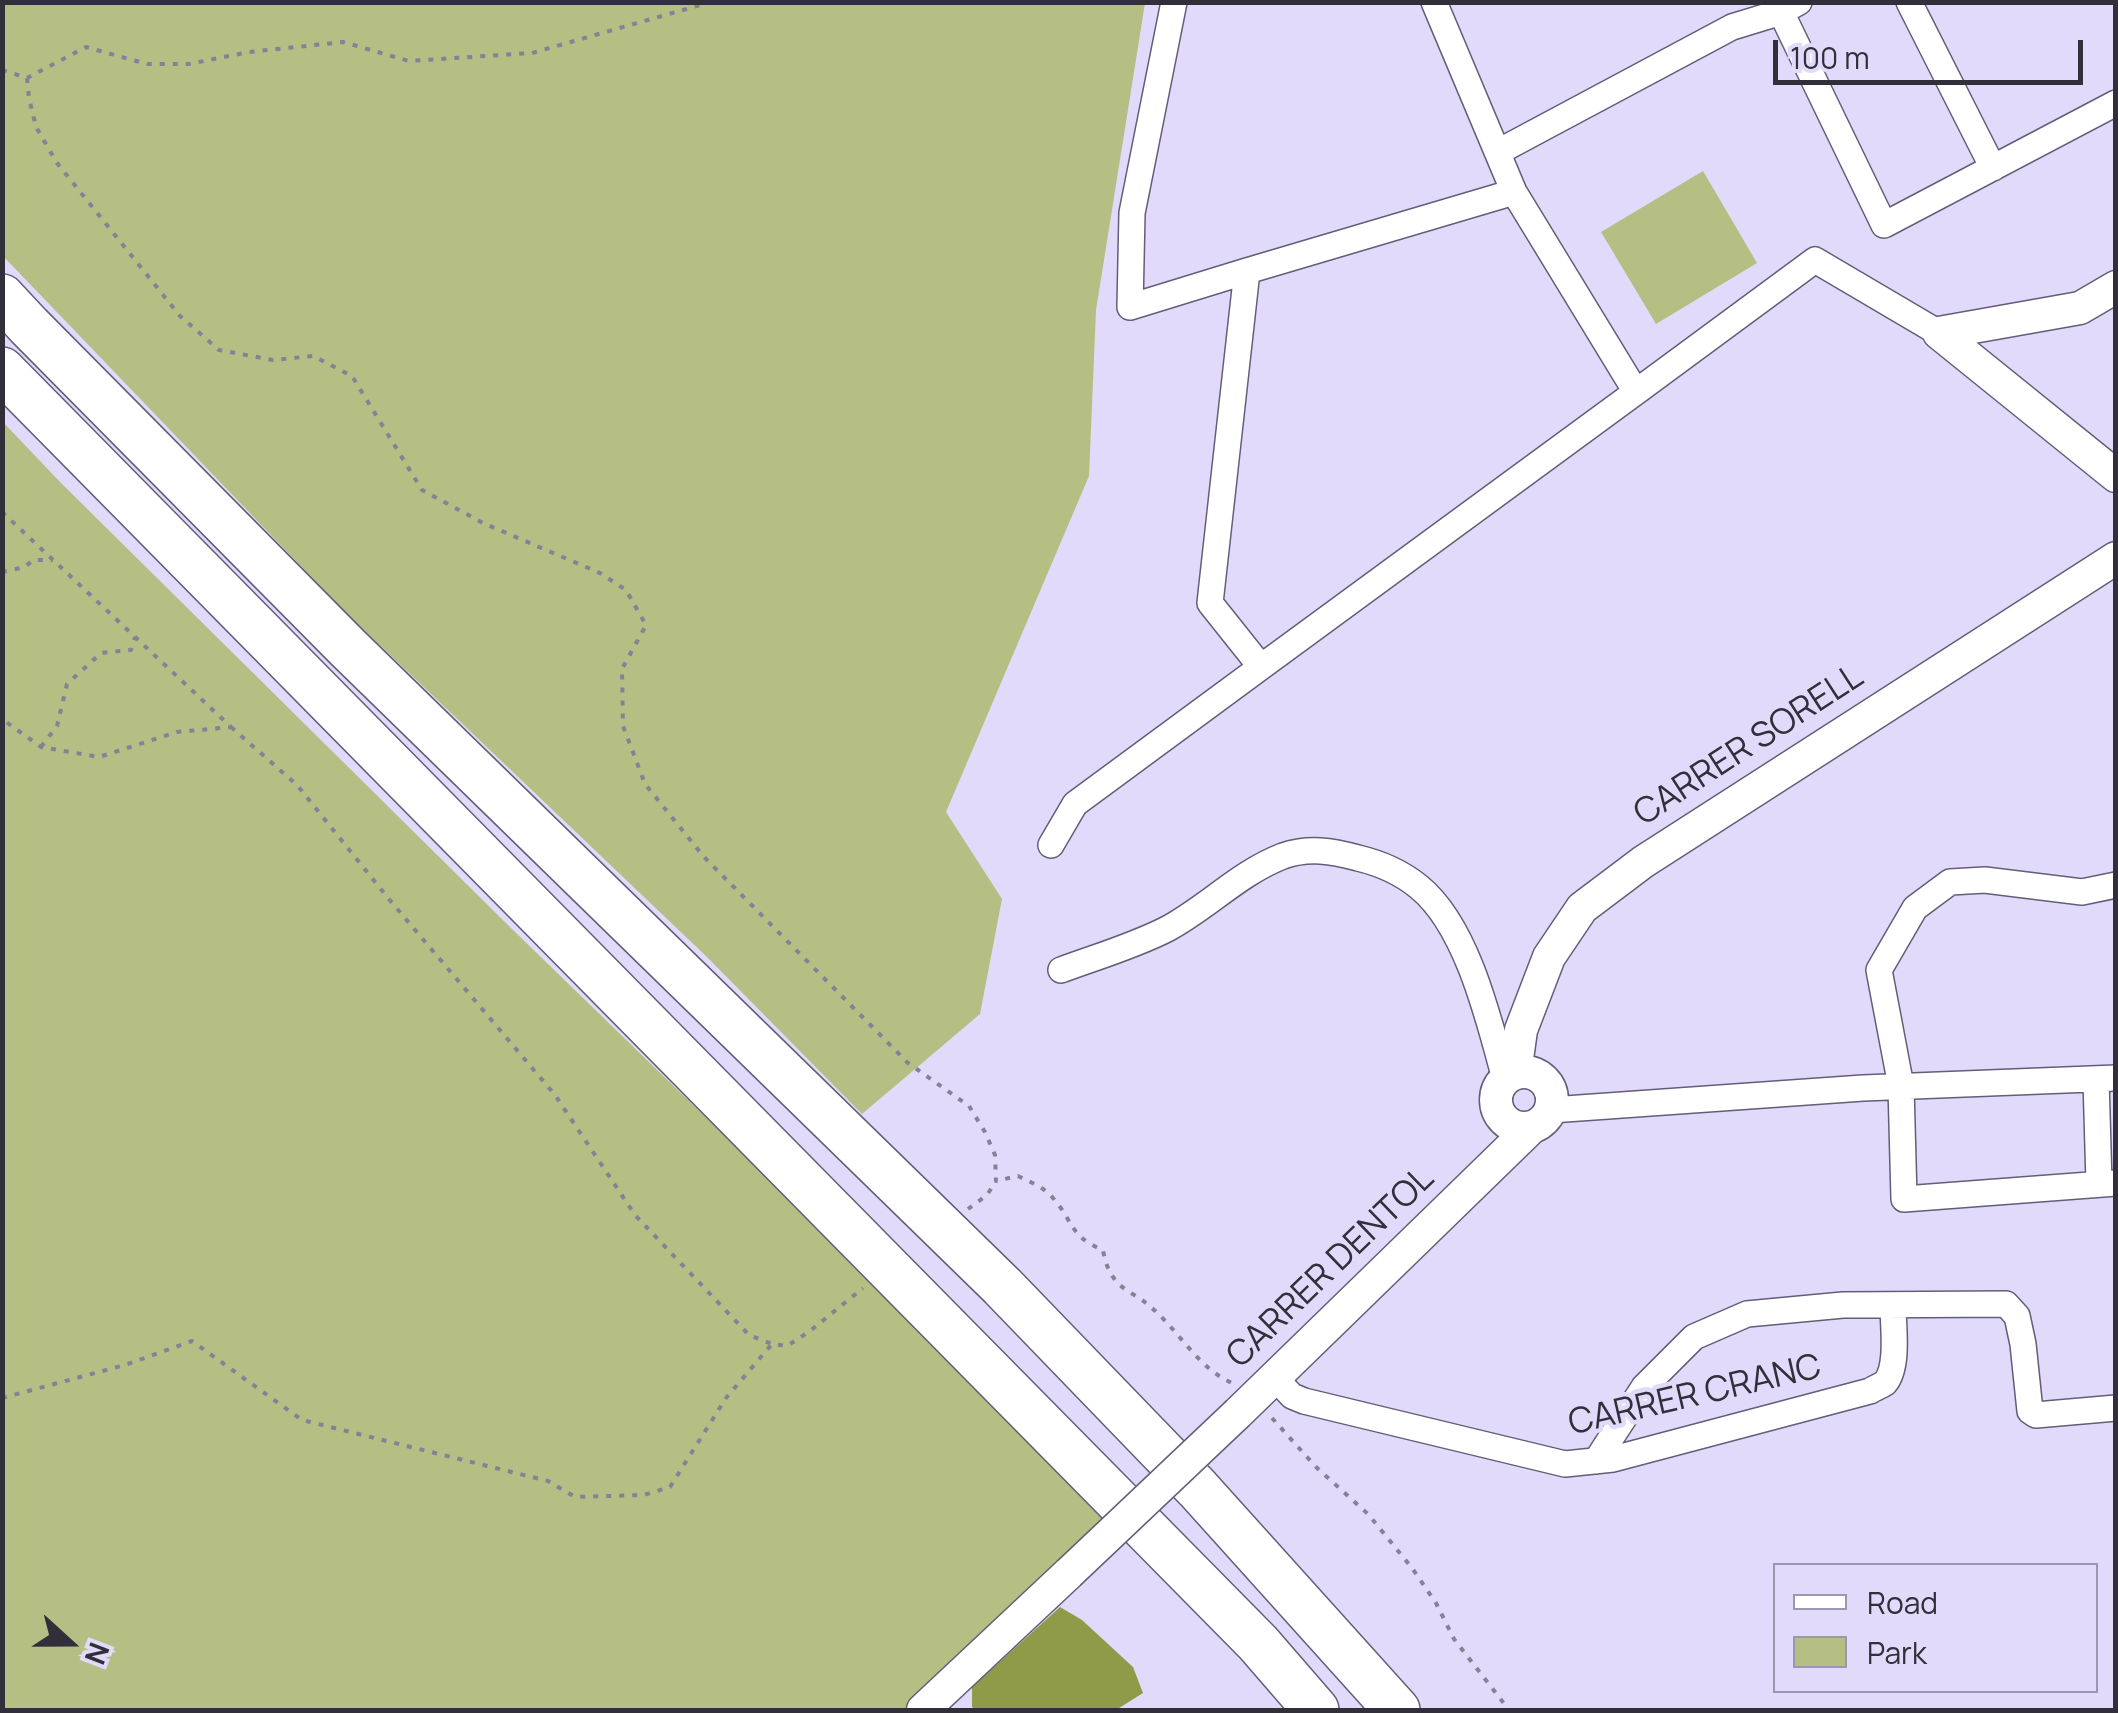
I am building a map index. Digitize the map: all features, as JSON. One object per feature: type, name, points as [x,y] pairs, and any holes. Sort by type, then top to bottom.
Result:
[{"type":"highway","points":[[2,297],[347,647],[1002,1286],[1198,1489],[1397,1710]]},
{"type":"highway","points":[[2,370],[1258,1643],[1316,1710]]},
{"type":"street","points":[[1174,2],[1132,213],[1130,307],[1514,192]]},
{"type":"street","points":[[1434,2],[1514,192],[1636,392]]},
{"type":"street","points":[[1721,2],[1732,28]]},
{"type":"street","points":[[1909,2],[1993,168]]},
{"type":"street","points":[[1498,152],[1732,28],[1790,7],[1884,226],[2116,104]]},
{"type":"street","points":[[1051,845],[1075,804],[1815,260],[1938,333],[2116,476]]},
{"type":"street","points":[[1248,271],[1210,603],[1260,667]]},
{"type":"street","points":[[1938,333],[2080,308],[2116,288]]},
{"type":"street","name":"CARRER SORELL","points":[[1510,1076],[1520,1030],[1549,957],[1582,908],[1643,862],[2116,558]]},
{"type":"street","points":[[1061,970],[1168,928],[1242,877],[1286,855],[1316,849],[1339,853],[1398,873],[1419,886],[1436,904],[1449,923],[1481,993],[1510,1076]]},
{"type":"street","points":[[1540,1119],[1551,1092],[1547,1083],[1532,1073],[1510,1076],[1496,1095],[1498,1114],[1512,1127],[1540,1119],[1901,1086],[2106,1079],[2107,1183],[1904,1200],[1901,1086],[1879,970],[1915,908],[1950,882],[1985,880],[2082,892],[2116,886]]},
{"type":"street","name":"CARRER DENTOL","points":[[1479,1180],[1498,1114]]},
{"type":"street","name":"CARRER DENTOL","points":[[922,1710],[1256,1396],[1540,1119]]},
{"type":"street","points":[[1604,1460],[1644,1387],[1694,1337],[1747,1314],[1843,1306],[2006,1304],[2017,1316],[2030,1410],[2036,1416],[2116,1408]]},
{"type":"street","name":"CARRER CRANC","points":[[1256,1396],[1292,1396],[1566,1464],[1604,1460],[1870,1391],[1884,1384],[1892,1368],[1893,1306]]},
{"type":"street","points":[[1629,1412],[1632,1437],[1656,1448]]},
{"type":"path","points":[[2,70],[27,78],[86,48],[148,64],[190,64],[249,52],[343,42],[410,62],[532,54],[712,2]]},
{"type":"path","points":[[27,78],[36,127],[57,163],[193,328],[219,350],[273,360],[313,356],[352,376],[422,490],[484,524],[600,573],[626,590],[646,625],[622,669],[623,726],[645,784],[704,857],[908,1063],[969,1106],[995,1155],[996,1181],[987,1195],[958,1216]]},
{"type":"path","points":[[2,512],[297,785],[555,1094],[636,1215],[749,1335],[786,1346],[864,1287]]},
{"type":"path","points":[[2,572],[25,567],[34,560],[53,560]]},
{"type":"path","points":[[41,746],[57,726],[66,684],[101,653],[131,650],[134,636]]},
{"type":"path","points":[[2,719],[41,746],[99,758],[176,732],[230,727]]},
{"type":"path","points":[[996,1181],[1018,1176],[1046,1190],[1082,1242],[1102,1250],[1119,1285],[1180,1334],[1210,1370],[1256,1396],[1316,1467],[1368,1514],[1412,1568],[1454,1639],[1510,1710]]},
{"type":"path","points":[[2,1398],[126,1365],[192,1341],[302,1420],[548,1480],[575,1497],[644,1495],[670,1488],[726,1398],[772,1344]]},
{"type":"green space","points":[[3,2],[1145,3],[1096,310],[1089,476],[946,812],[1002,899],[980,1014],[862,1114],[707,957],[343,610],[3,256]]},
{"type":"green space","points":[[1703,171],[1757,263],[1656,324],[1601,232]]},
{"type":"green space","points":[[2,421],[1108,1519],[908,1710],[3,1710]]},
{"type":"shaded area","points":[[1060,1607],[1082,1620],[1133,1667],[1143,1693],[1116,1710],[972,1707],[972,1687]]}]
